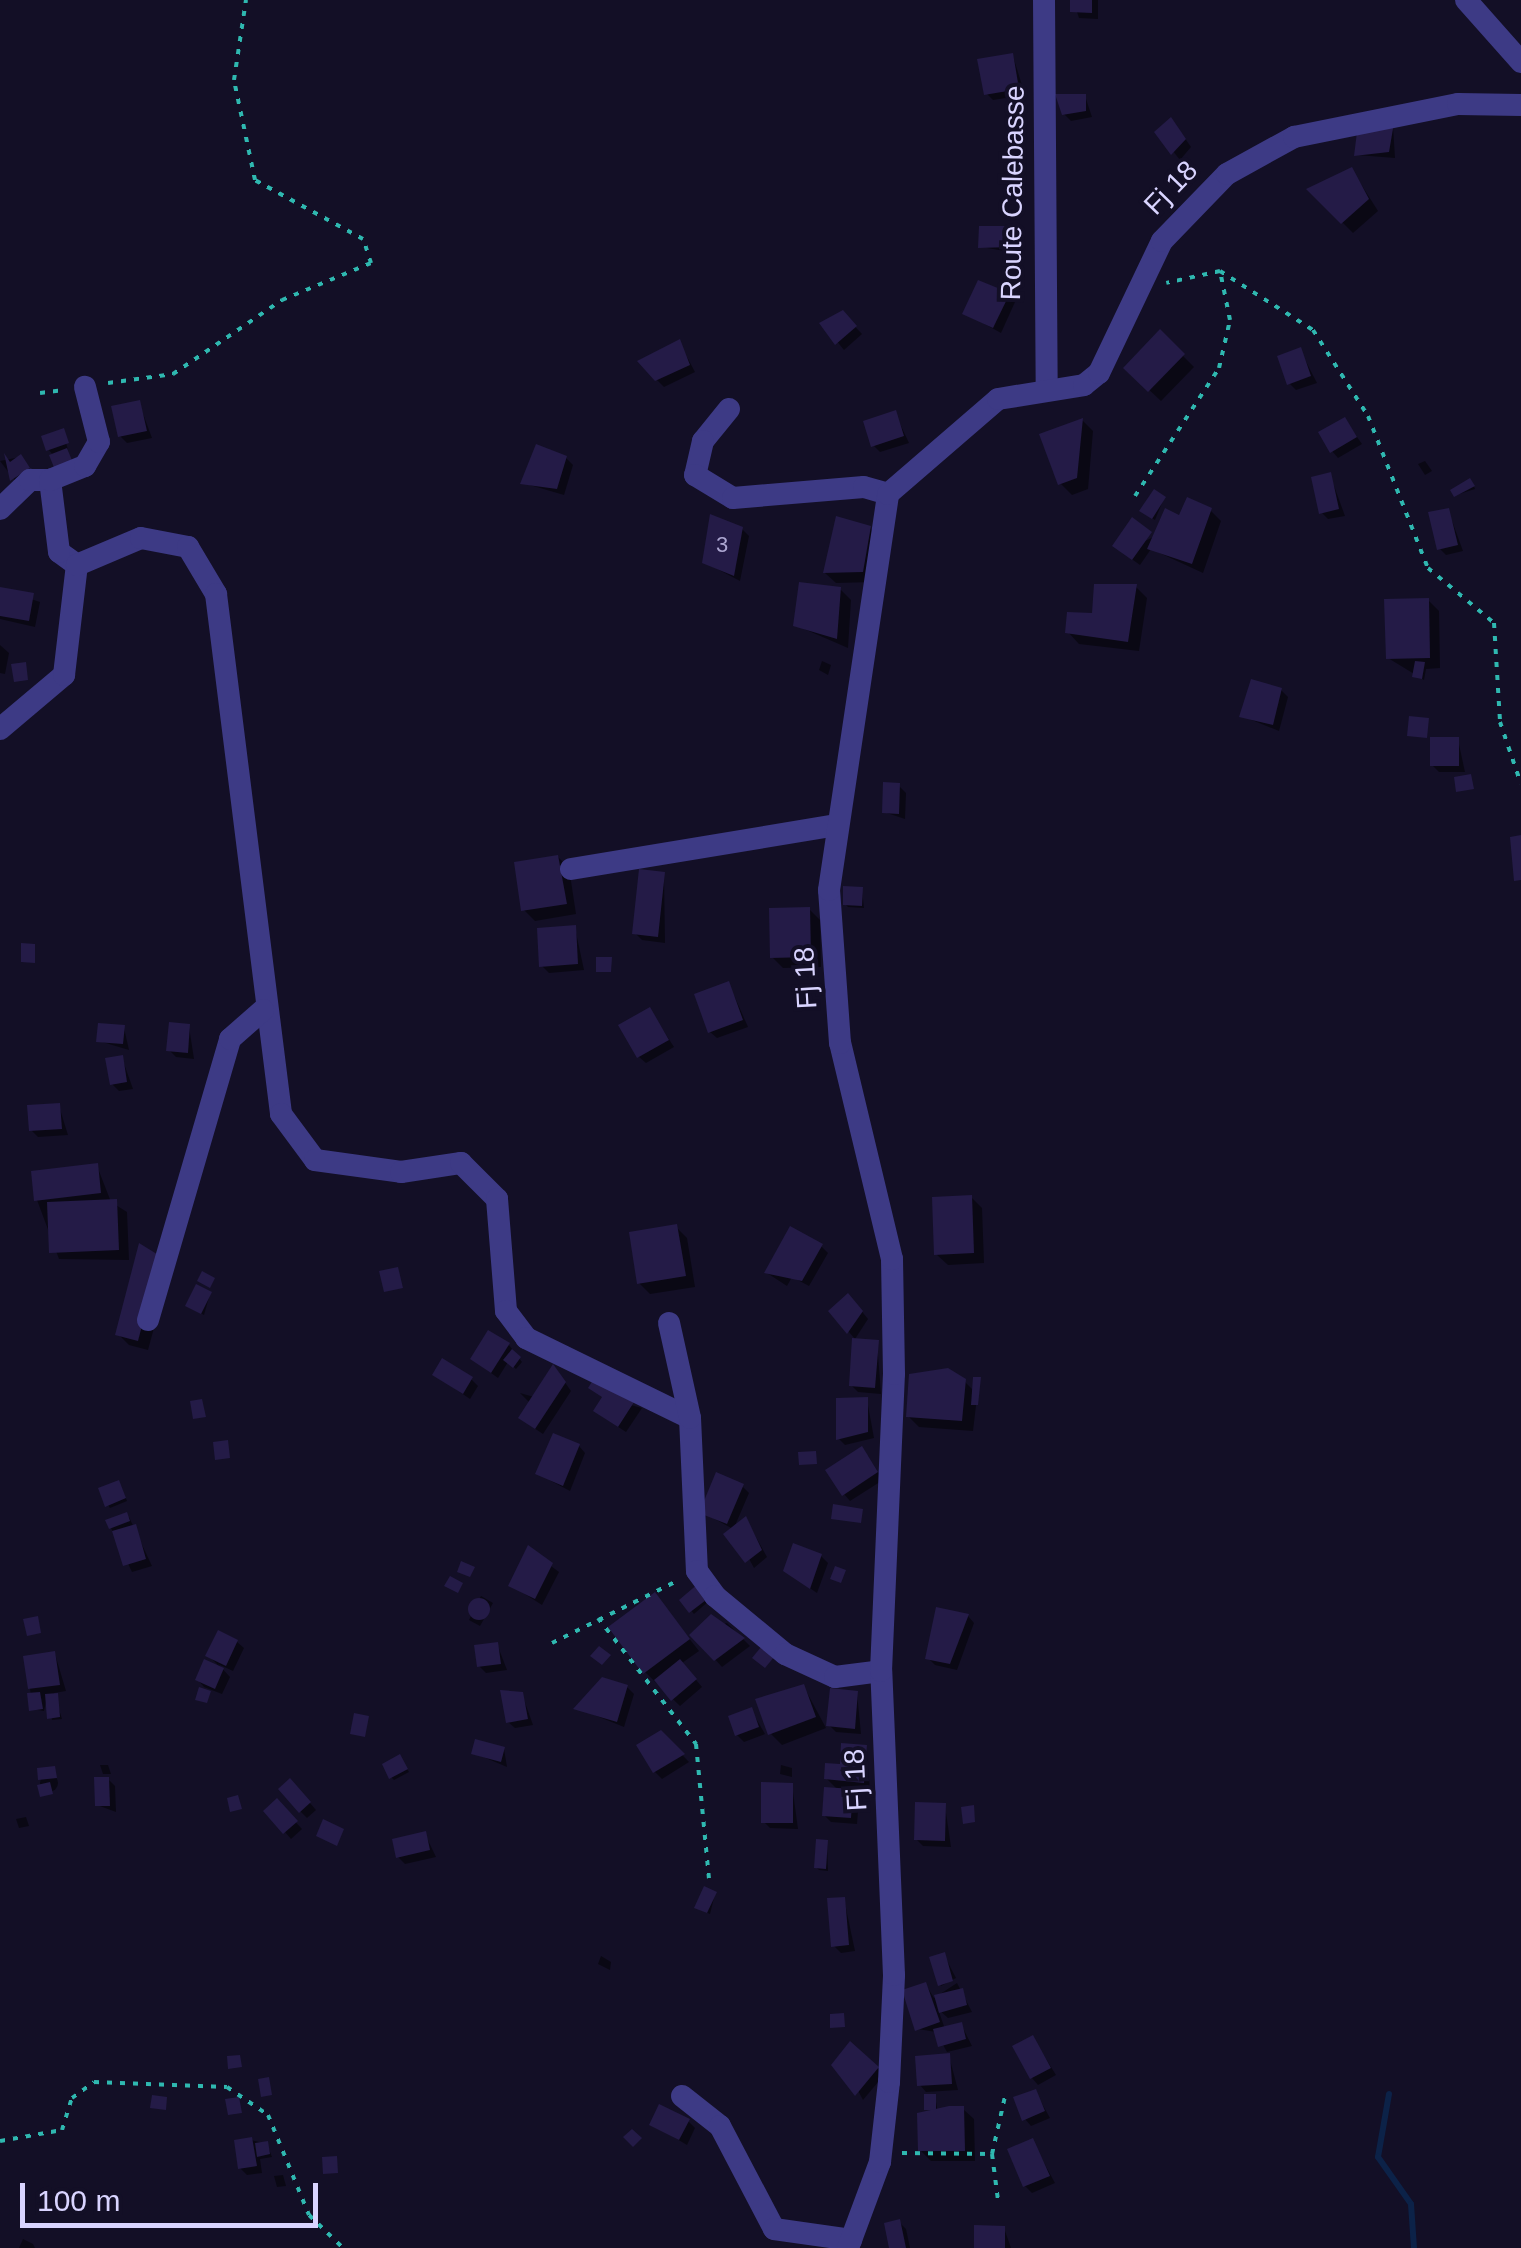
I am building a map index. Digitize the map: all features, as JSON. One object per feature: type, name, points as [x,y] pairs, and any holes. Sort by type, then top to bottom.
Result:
[{"type":"street","name":"Route Calebasse","points":[[1044,0],[1047,386]]},
{"type":"street","points":[[1466,0],[1521,62]]},
{"type":"street","name":"Fj 18","points":[[850,2244],[882,2152],[894,1974],[880,1672],[891,1570],[892,1258],[840,1043],[830,890],[888,494],[998,398],[1047,386],[1084,385],[1099,372],[1162,241],[1227,174],[1294,137],[1458,104],[1521,105]]},
{"type":"street","points":[[0,509],[30,480],[50,480],[84,466],[98,442],[85,387]]},
{"type":"street","points":[[729,409],[703,441],[695,475],[733,498],[864,488],[888,494]]},
{"type":"street","points":[[50,480],[58,552],[77,564]]},
{"type":"street","points":[[77,564],[126,542],[167,538],[207,570],[281,1114],[315,1160],[401,1172],[461,1163],[497,1199],[506,1310],[526,1338],[690,1418]]},
{"type":"street","points":[[0,729],[64,674],[77,564]]},
{"type":"street","points":[[571,868],[837,826]]},
{"type":"street","points":[[148,1320],[230,1039],[264,1010]]},
{"type":"street","points":[[669,1323],[690,1418],[696,1571],[785,1654],[836,1677],[880,1672]]},
{"type":"street","points":[[682,2096],[720,2126],[774,2229],[850,2244]]},
{"type":"path","points":[[40,393],[173,374],[282,300],[371,263],[372,245],[255,180],[234,80],[246,0]]},
{"type":"path","points":[[1135,496],[1218,368],[1230,320],[1220,271]]},
{"type":"path","points":[[1140,287],[1220,271],[1313,330],[1368,416],[1428,568],[1494,624],[1500,722],[1521,784]]},
{"type":"path","points":[[552,1643],[696,1571]]},
{"type":"path","points":[[598,1618],[696,1744],[709,1878]]},
{"type":"path","points":[[0,2141],[62,2130],[72,2098],[94,2082],[227,2088],[268,2115],[309,2214],[343,2248]]},
{"type":"path","points":[[998,2200],[992,2154],[1006,2092]]},
{"type":"path","points":[[882,2152],[992,2154]]},
{"type":"building","points":[[1070,0],[1092,0],[1092,13],[1070,12]]},
{"type":"building","points":[[1013,53],[1019,89],[984,95],[977,59]]},
{"type":"building","points":[[1055,94],[1086,94],[1086,111],[1062,115]]},
{"type":"building","points":[[1171,117],[1186,139],[1171,155],[1154,132]]},
{"type":"building","points":[[1394,123],[1389,152],[1354,156],[1357,132]]},
{"type":"building","points":[[1352,167],[1369,199],[1341,224],[1306,189]]},
{"type":"building","points":[[979,226],[1010,226],[1012,247],[978,248]]},
{"type":"building","points":[[978,280],[1010,293],[993,328],[962,314]]},
{"type":"building","points":[[843,310],[857,326],[835,345],[819,323]]},
{"type":"building","points":[[1160,329],[1185,354],[1148,392],[1123,368]]},
{"type":"building","points":[[680,339],[690,365],[655,381],[637,361]]},
{"type":"building","points":[[1301,347],[1311,376],[1287,385],[1277,356]]},
{"type":"building","points":[[140,400],[147,431],[118,437],[111,406]]},
{"type":"building","points":[[896,410],[904,436],[871,447],[863,421]]},
{"type":"building","points":[[1345,417],[1357,437],[1330,453],[1318,432]]},
{"type":"building","points":[[1083,418],[1077,478],[1058,485],[1039,434]]},
{"type":"building","points":[[64,428],[69,443],[46,451],[41,436]]},
{"type":"building","points":[[536,444],[567,456],[557,489],[520,484]]},
{"type":"building","points":[[67,448],[73,463],[55,470],[49,455]]},
{"type":"building","points":[[4,453],[10,462],[21,454],[30,468],[10,481]]},
{"type":"building","points":[[1331,472],[1339,509],[1319,514],[1311,477]]},
{"type":"building","points":[[1470,478],[1475,486],[1454,497],[1450,490]]},
{"type":"building","points":[[1154,489],[1166,497],[1152,519],[1139,511]]},
{"type":"building","points":[[1187,497],[1212,508],[1192,564],[1147,549],[1165,508],[1179,515]]},
{"type":"building","points":[[1449,508],[1458,545],[1437,550],[1428,512]]},
{"type":"building","points":[[710,514],[743,527],[734,576],[702,563]]},
{"type":"building","points":[[836,516],[871,526],[863,572],[823,573]]},
{"type":"building","points":[[1132,517],[1152,532],[1132,560],[1112,546]]},
{"type":"building","points":[[799,582],[841,587],[837,639],[793,626]]},
{"type":"building","points":[[1094,584],[1137,584],[1128,642],[1065,633],[1067,612],[1092,613]]},
{"type":"building","points":[[0,587],[34,593],[29,621],[0,616]]},
{"type":"building","points":[[1429,598],[1430,658],[1386,659],[1384,599]]},
{"type":"building","points":[[1415,661],[1425,662],[1422,679],[1412,677]]},
{"type":"building","points":[[26,662],[28,680],[14,682],[11,664]]},
{"type":"building","points":[[1251,679],[1282,688],[1273,725],[1239,717]]},
{"type":"building","points":[[1409,716],[1429,718],[1427,738],[1407,736]]},
{"type":"building","points":[[1430,737],[1459,737],[1459,766],[1430,766]]},
{"type":"building","points":[[1471,774],[1474,789],[1456,792],[1454,777]]},
{"type":"building","points":[[883,782],[900,783],[899,814],[882,813]]},
{"type":"building","points":[[1521,835],[1521,880],[1514,881],[1510,837]]},
{"type":"building","points":[[558,855],[567,904],[521,911],[514,862]]},
{"type":"building","points":[[639,869],[665,872],[658,937],[632,934]]},
{"type":"building","points":[[843,886],[863,887],[862,906],[843,905]]},
{"type":"building","points":[[810,907],[811,957],[770,958],[769,908]]},
{"type":"building","points":[[576,925],[578,964],[539,967],[537,928]]},
{"type":"building","points":[[21,943],[35,944],[35,963],[21,962]]},
{"type":"building","points":[[596,957],[612,957],[611,972],[596,972]]},
{"type":"building","points":[[729,981],[743,1020],[708,1033],[694,994]]},
{"type":"building","points":[[650,1007],[669,1040],[637,1058],[618,1025]]},
{"type":"building","points":[[169,1022],[190,1024],[188,1053],[166,1051]]},
{"type":"building","points":[[98,1023],[125,1025],[123,1044],[96,1042]]},
{"type":"building","points":[[123,1055],[127,1082],[110,1085],[105,1058]]},
{"type":"building","points":[[60,1103],[62,1129],[29,1131],[27,1105]]},
{"type":"building","points":[[98,1163],[101,1193],[34,1201],[31,1171]]},
{"type":"building","points":[[972,1195],[974,1253],[934,1255],[932,1197]]},
{"type":"building","points":[[117,1199],[119,1250],[49,1253],[47,1202]]},
{"type":"building","points":[[677,1224],[686,1276],[637,1284],[629,1232]]},
{"type":"building","points":[[790,1226],[823,1244],[802,1281],[764,1273]]},
{"type":"building","points":[[139,1243],[160,1256],[138,1341],[115,1335]]},
{"type":"building","points":[[398,1267],[403,1288],[384,1292],[379,1271]]},
{"type":"building","points":[[202,1271],[215,1278],[210,1288],[197,1281]]},
{"type":"building","points":[[196,1284],[212,1292],[201,1314],[185,1306]]},
{"type":"building","points":[[848,1293],[863,1311],[847,1334],[828,1311]]},
{"type":"building","points":[[488,1330],[510,1343],[491,1373],[470,1359]]},
{"type":"building","points":[[852,1338],[879,1340],[875,1388],[849,1386]]},
{"type":"building","points":[[512,1349],[521,1357],[513,1368],[503,1360]]},
{"type":"building","points":[[442,1358],[473,1377],[463,1394],[432,1375]]},
{"type":"building","points":[[553,1364],[566,1382],[535,1429],[518,1418]]},
{"type":"building","points":[[948,1368],[966,1379],[962,1421],[906,1417],[909,1374]]},
{"type":"building","points":[[597,1374],[636,1399],[618,1427],[593,1411],[602,1397],[588,1388]]},
{"type":"building","points":[[973,1377],[981,1377],[978,1405],[971,1405]]},
{"type":"building","points":[[868,1397],[868,1432],[836,1440],[836,1398]]},
{"type":"building","points":[[202,1399],[206,1417],[193,1419],[190,1401]]},
{"type":"building","points":[[553,1433],[580,1444],[563,1486],[535,1474]]},
{"type":"building","points":[[228,1440],[230,1458],[215,1460],[213,1442]]},
{"type":"building","points":[[862,1446],[878,1472],[842,1496],[825,1470]]},
{"type":"building","points":[[816,1451],[817,1464],[799,1465],[798,1452]]},
{"type":"building","points":[[716,1472],[744,1484],[727,1524],[699,1513]]},
{"type":"building","points":[[119,1480],[126,1498],[105,1507],[98,1488]]},
{"type":"building","points":[[833,1504],[863,1509],[861,1523],[831,1519]]},
{"type":"building","points":[[127,1512],[130,1521],[109,1529],[105,1520]]},
{"type":"building","points":[[746,1516],[762,1550],[745,1563],[723,1534]]},
{"type":"building","points":[[136,1524],[146,1559],[123,1566],[112,1531]]},
{"type":"building","points":[[793,1543],[822,1554],[810,1589],[783,1571]]},
{"type":"building","points":[[528,1545],[553,1563],[535,1599],[508,1586]]},
{"type":"building","points":[[461,1561],[475,1567],[470,1577],[457,1572]]},
{"type":"building","points":[[835,1566],[846,1570],[841,1583],[830,1579]]},
{"type":"building","points":[[450,1576],[463,1583],[458,1593],[444,1586]]},
{"type":"building","points":[[699,1583],[710,1597],[689,1613],[679,1600]]},
{"type":"building","points":[[655,1592],[690,1639],[643,1674],[608,1627]]},
{"type":"building","points":[[479,1598],[487,1601],[487,1617],[479,1620],[471,1617],[468,1609],[471,1601]]},
{"type":"building","points":[[936,1607],[969,1614],[950,1664],[925,1659]]},
{"type":"building","points":[[711,1614],[745,1638],[714,1661],[689,1635]]},
{"type":"building","points":[[38,1616],[41,1633],[27,1636],[23,1619]]},
{"type":"building","points":[[218,1630],[238,1640],[226,1666],[205,1656]]},
{"type":"building","points":[[498,1642],[501,1664],[477,1667],[474,1645]]},
{"type":"building","points":[[599,1646],[611,1655],[602,1665],[590,1656]]},
{"type":"building","points":[[761,1647],[774,1657],[765,1668],[752,1658]]},
{"type":"building","points":[[55,1651],[60,1685],[28,1689],[23,1656]]},
{"type":"building","points":[[204,1659],[224,1668],[215,1689],[195,1680]]},
{"type":"building","points":[[680,1659],[697,1679],[671,1701],[654,1680]]},
{"type":"building","points":[[602,1677],[628,1685],[617,1722],[573,1709]]},
{"type":"building","points":[[804,1684],[816,1717],[768,1735],[755,1699]]},
{"type":"building","points":[[199,1687],[211,1691],[207,1703],[195,1700]]},
{"type":"building","points":[[830,1688],[858,1691],[855,1729],[826,1726]]},
{"type":"building","points":[[500,1690],[523,1692],[528,1719],[506,1723]]},
{"type":"building","points":[[40,1692],[43,1709],[29,1711],[27,1693]]},
{"type":"building","points":[[58,1693],[60,1717],[47,1719],[45,1694]]},
{"type":"building","points":[[752,1707],[759,1727],[735,1736],[728,1716]]},
{"type":"building","points":[[354,1713],[369,1716],[365,1737],[350,1734]]},
{"type":"building","points":[[661,1730],[685,1754],[653,1773],[636,1745]]},
{"type":"building","points":[[475,1739],[505,1747],[501,1762],[471,1754]]},
{"type":"building","points":[[841,1743],[867,1745],[864,1783],[824,1779],[825,1763],[840,1764]]},
{"type":"building","points":[[400,1754],[408,1769],[389,1779],[382,1764]]},
{"type":"building","points":[[55,1766],[57,1778],[38,1780],[37,1768]]},
{"type":"building","points":[[94,1777],[109,1777],[110,1806],[95,1806]]},
{"type":"building","points":[[290,1778],[311,1802],[299,1813],[278,1789]]},
{"type":"building","points":[[50,1782],[53,1794],[40,1797],[37,1785]]},
{"type":"building","points":[[761,1782],[793,1783],[793,1823],[761,1823]]},
{"type":"building","points":[[824,1787],[853,1789],[851,1818],[822,1816]]},
{"type":"building","points":[[238,1795],[242,1809],[230,1812],[227,1798]]},
{"type":"building","points":[[277,1798],[298,1821],[283,1834],[263,1811]]},
{"type":"building","points":[[915,1802],[946,1803],[945,1841],[914,1840]]},
{"type":"building","points":[[974,1805],[975,1822],[963,1824],[961,1807]]},
{"type":"building","points":[[323,1819],[344,1829],[337,1846],[316,1836]]},
{"type":"building","points":[[426,1831],[430,1850],[396,1858],[392,1839]]},
{"type":"building","points":[[816,1839],[828,1840],[826,1869],[814,1868]]},
{"type":"building","points":[[704,1886],[717,1892],[707,1913],[694,1908]]},
{"type":"building","points":[[845,1897],[849,1945],[831,1947],[827,1898]]},
{"type":"building","points":[[945,1952],[953,1981],[938,1986],[929,1957]]},
{"type":"building","points":[[926,1982],[940,2022],[915,2031],[902,1990]]},
{"type":"building","points":[[963,1988],[967,2005],[939,2013],[934,1995]]},
{"type":"building","points":[[844,2013],[845,2027],[830,2028],[830,2014]]},
{"type":"building","points":[[962,2022],[966,2039],[938,2047],[933,2029]]},
{"type":"building","points":[[1033,2035],[1051,2068],[1030,2079],[1012,2046]]},
{"type":"building","points":[[850,2041],[879,2067],[855,2096],[831,2065]]},
{"type":"building","points":[[950,2053],[952,2084],[917,2086],[915,2056]]},
{"type":"building","points":[[240,2055],[242,2067],[228,2069],[227,2056]]},
{"type":"building","points":[[269,2077],[272,2095],[261,2097],[258,2079]]},
{"type":"building","points":[[1036,2089],[1045,2111],[1022,2121],[1013,2097]]},
{"type":"building","points":[[924,2094],[936,2094],[936,2110],[924,2110]]},
{"type":"building","points":[[152,2095],[167,2097],[166,2110],[150,2108]]},
{"type":"building","points":[[239,2097],[242,2113],[228,2115],[225,2099]]},
{"type":"building","points":[[659,2104],[690,2119],[679,2140],[649,2125]]},
{"type":"building","points":[[964,2106],[965,2151],[918,2151],[917,2113]]},
{"type":"building","points":[[632,2129],[642,2138],[633,2147],[623,2137]]},
{"type":"building","points":[[252,2137],[257,2166],[238,2169],[234,2140]]},
{"type":"building","points":[[1033,2138],[1050,2176],[1023,2187],[1007,2149]]},
{"type":"building","points":[[268,2141],[270,2154],[257,2157],[255,2143]]},
{"type":"building","points":[[337,2156],[338,2173],[323,2174],[322,2157]]},
{"type":"building","points":[[900,2219],[906,2248],[889,2248],[884,2223]]},
{"type":"building","points":[[974,2225],[1005,2226],[1005,2248],[974,2248]]},
{"type":"waterway","points":[[1389,2094],[1378,2157],[1411,2204],[1414,2248]]}]
